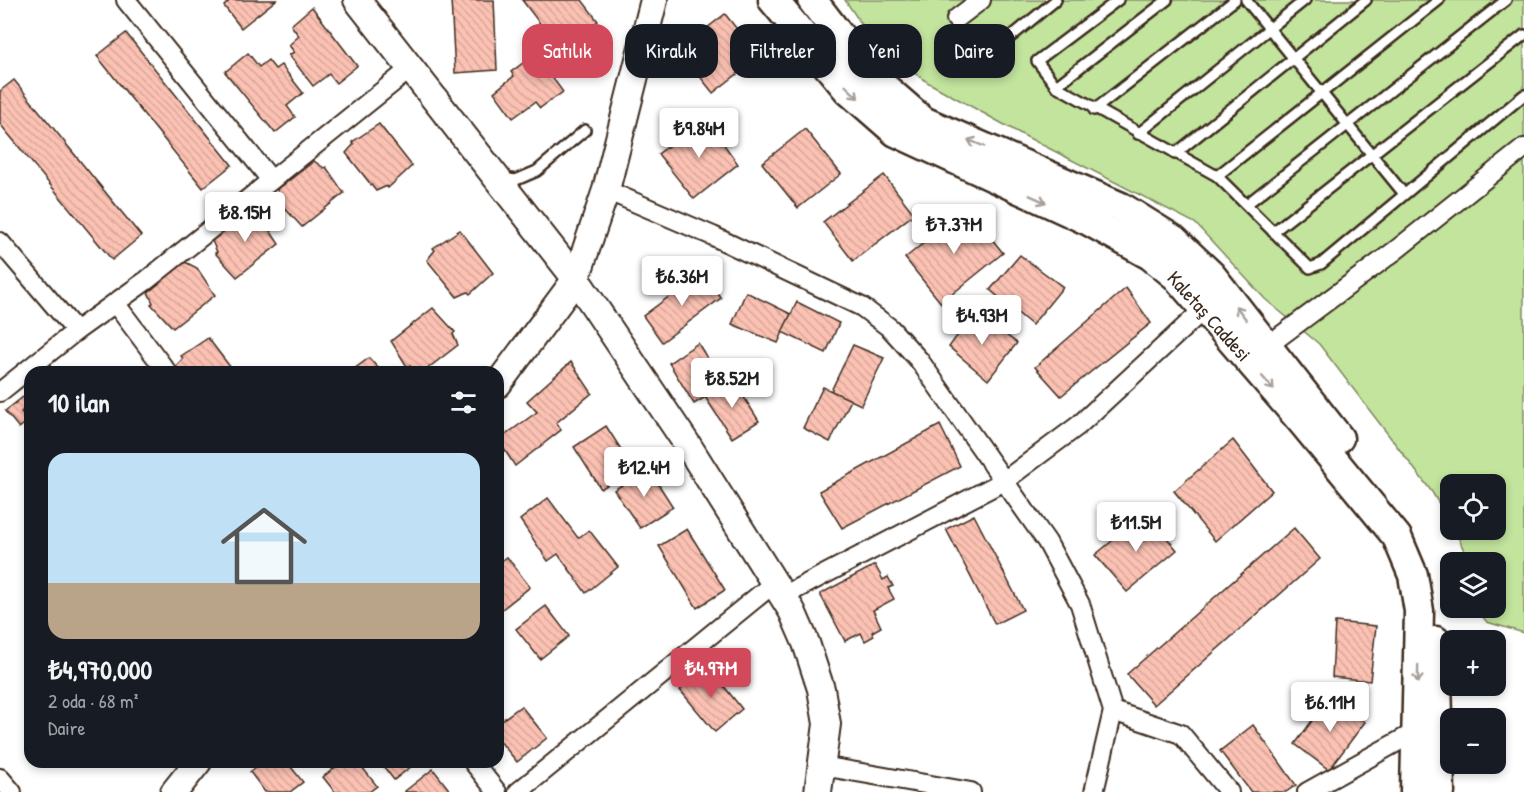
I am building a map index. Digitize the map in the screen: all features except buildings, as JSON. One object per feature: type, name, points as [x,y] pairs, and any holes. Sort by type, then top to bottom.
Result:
[{"type":"main road","name":"Kaletaş Caddesi","points":[[773,0],[848,90],[896,132],[1089,221],[1150,255],[1176,276],[1397,537],[1413,574],[1419,611],[1415,792]]},
{"type":"main road","name":"Kaletaş Caddesi","points":[[812,0],[869,74],[923,121],[1121,207],[1174,240],[1211,275],[1383,492],[1413,537],[1427,568],[1435,603],[1440,792]]},
{"type":"street","points":[[126,0],[271,180]]},
{"type":"street","points":[[357,0],[576,279],[687,444],[777,591],[792,611],[806,643],[821,689],[827,724],[818,792]]},
{"type":"street","points":[[504,376],[576,279],[606,190],[654,0]]},
{"type":"street","points":[[956,19],[981,0]]},
{"type":"street","points":[[32,366],[410,69]]},
{"type":"street","points":[[1267,346],[1396,250],[1524,148]]},
{"type":"street","points":[[606,190],[714,236],[862,307],[890,328],[919,360],[1047,542],[1080,604],[1113,711],[1094,792]]},
{"type":"street","points":[[0,242],[76,331]]},
{"type":"street","points":[[115,303],[162,366]]},
{"type":"street","points":[[518,792],[777,591],[1004,481],[1079,425],[1204,309]]},
{"type":"street","points":[[0,392],[24,373]]},
{"type":"street","points":[[1113,711],[1181,734],[1229,792]]},
{"type":"street","points":[[1307,792],[1417,731]]},
{"type":"street","points":[[822,766],[971,792]]},
{"type":"street","points":[[174,792],[193,768]]},
{"type":"street","points":[[477,768],[497,792]]},
{"type":"street","points":[[0,778],[12,792]]},
{"type":"lane","points":[[1015,33],[1056,0]]},
{"type":"lane","points":[[1118,0],[1037,62],[1056,86],[1094,110],[1217,176],[1310,268],[1321,264],[1524,95]]},
{"type":"lane","points":[[1056,86],[1167,0]]},
{"type":"lane","points":[[1094,110],[1235,0]]},
{"type":"lane","points":[[1246,0],[1404,194]]},
{"type":"lane","points":[[1138,134],[1305,0]]},
{"type":"lane","points":[[1175,154],[1292,57],[1366,0]]},
{"type":"lane","points":[[1217,176],[1439,0]]},
{"type":"lane","points":[[1247,204],[1506,0]]},
{"type":"lane","points":[[1273,232],[1524,35]]},
{"type":"lane","points":[[495,177],[516,180],[537,171],[585,130]]},
{"type":"green space","points":[[845,0],[1524,0],[1524,633],[1487,622],[1484,618],[1506,618],[1506,552],[1465,552],[1459,540],[1506,540],[1506,474],[1440,474],[1440,505],[1319,344],[1265,299],[1195,223],[1021,134],[922,78],[922,24],[861,24]]}]
